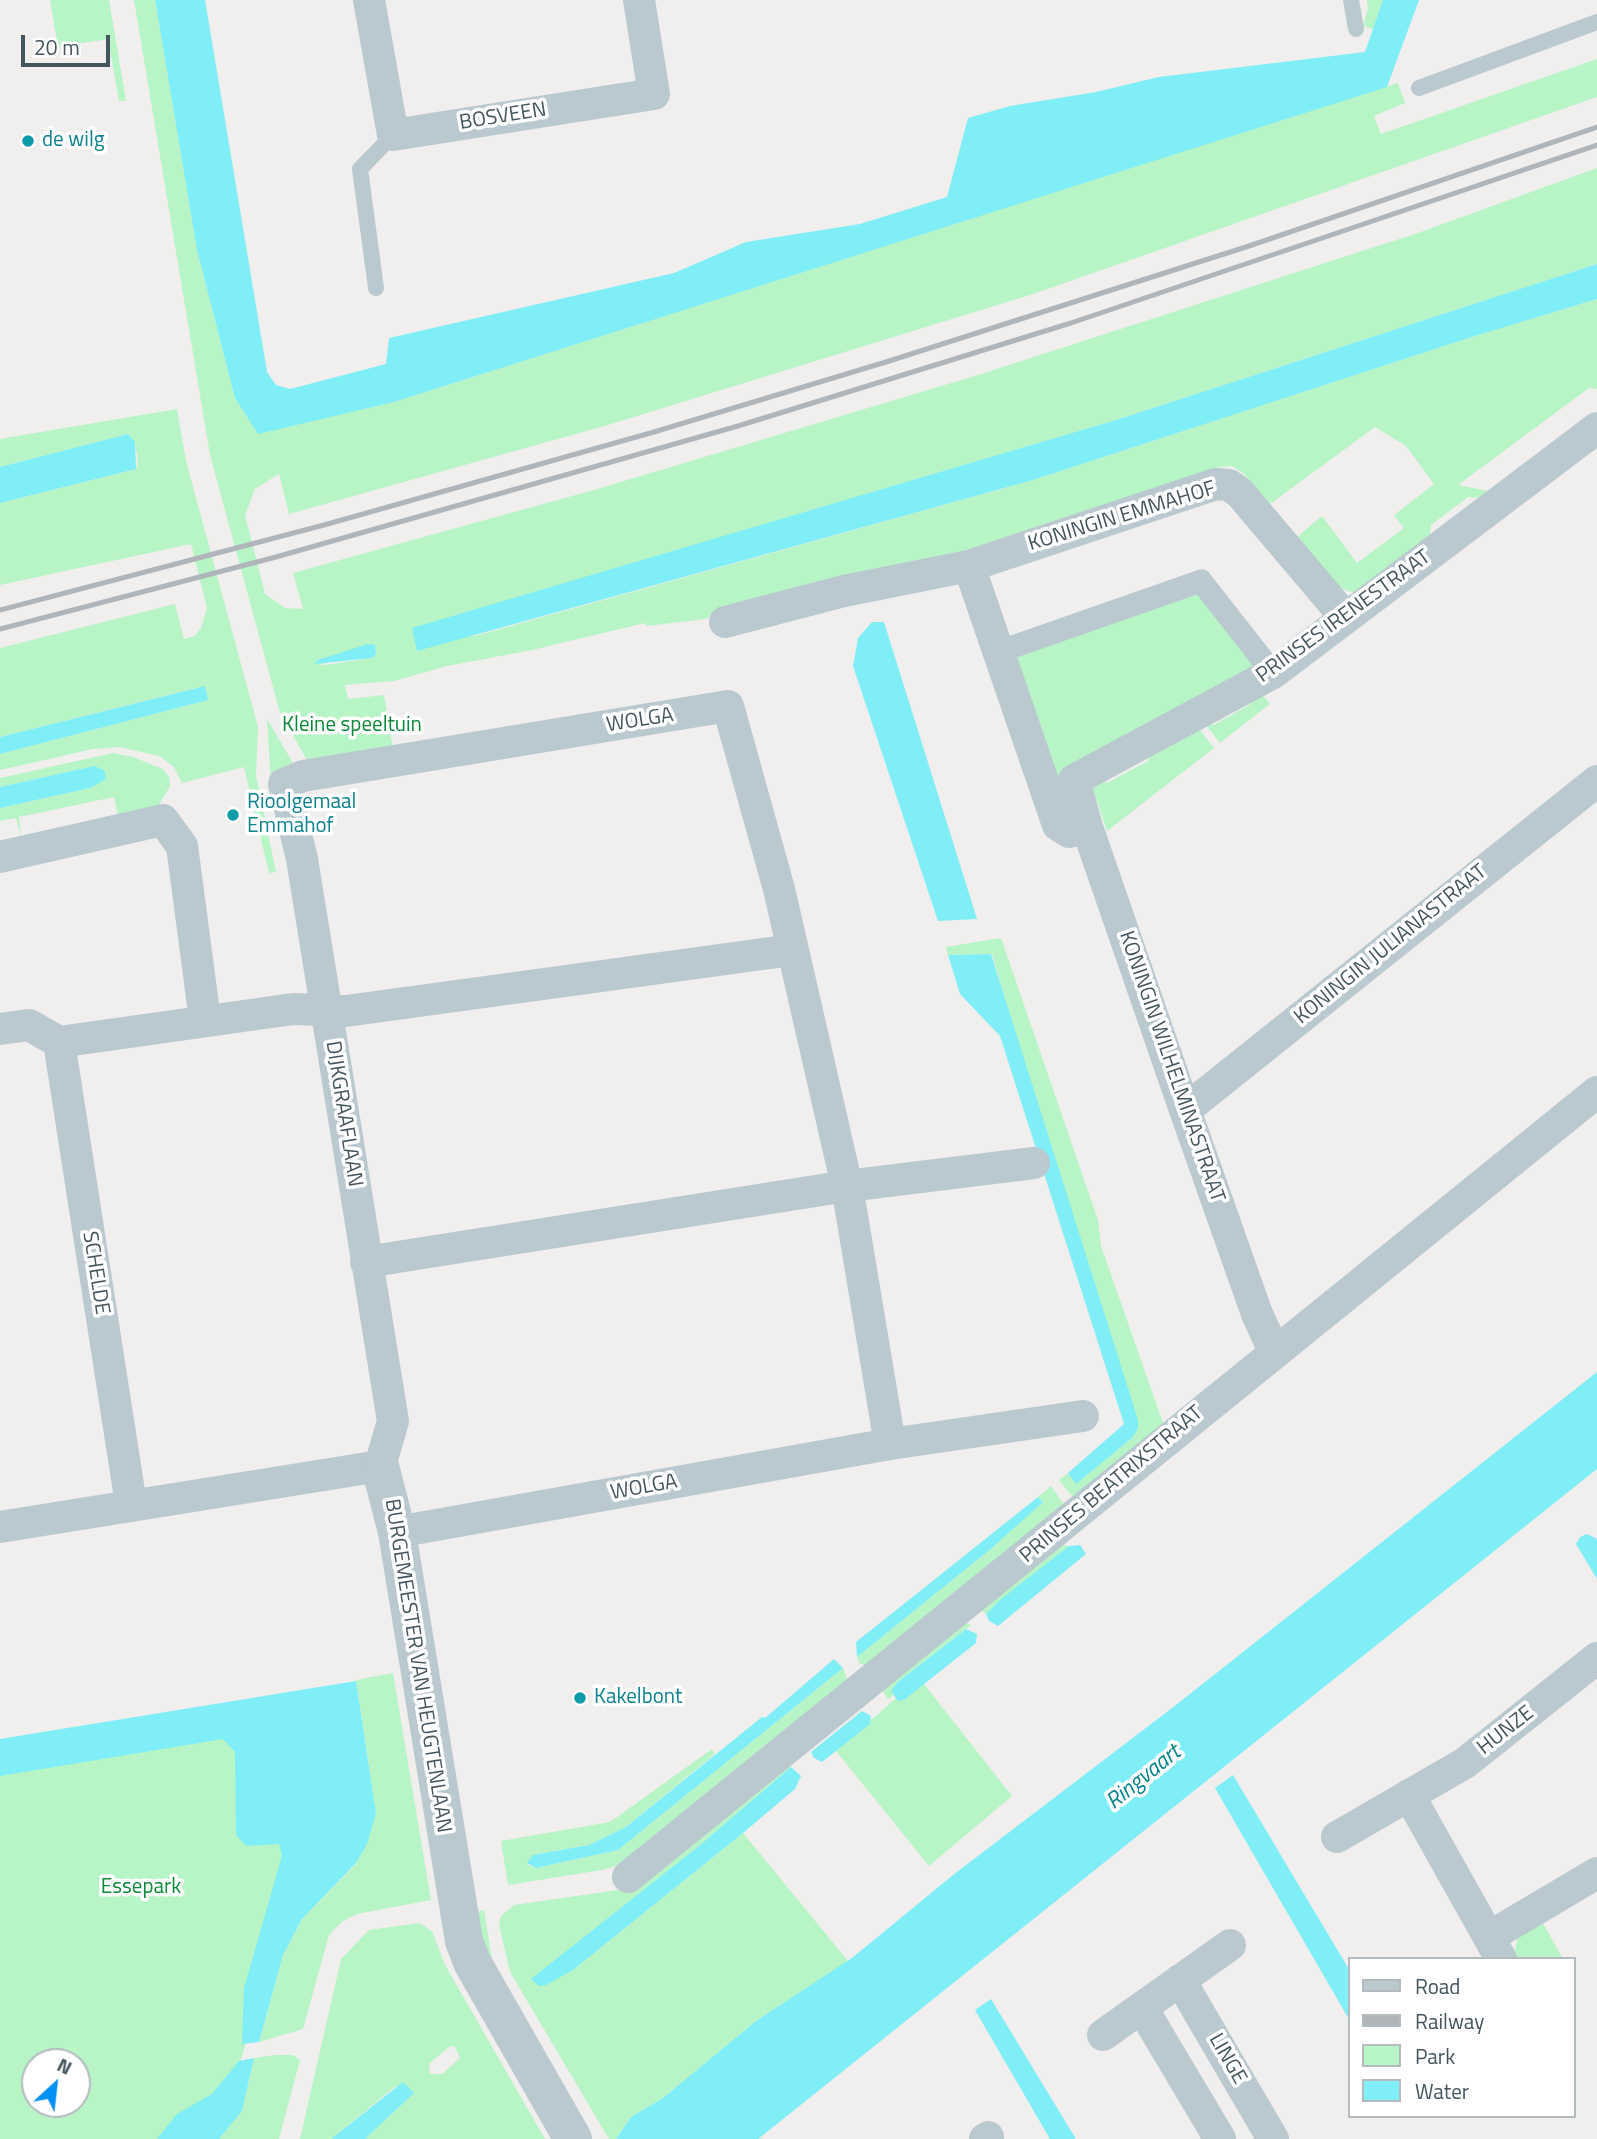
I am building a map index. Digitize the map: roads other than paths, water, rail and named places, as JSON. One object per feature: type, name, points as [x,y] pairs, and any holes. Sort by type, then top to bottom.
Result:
[{"type":"street","points":[[369,0],[393,135]]},
{"type":"street","name":"BOSVEEN","points":[[393,135],[654,94],[639,0]]},
{"type":"street","name":"PRINSES IRENESTRAAT","points":[[1074,780],[1273,673],[1597,428]]},
{"type":"street","name":"KONINGIN EMMAHOF","points":[[725,622],[844,591],[969,566],[1216,484],[1229,485],[1240,493],[1345,617]]},
{"type":"street","points":[[969,566],[1058,825],[1069,832],[1087,827]]},
{"type":"street","points":[[998,652],[1201,581],[1273,673]]},
{"type":"street","name":"WOLGA","points":[[303,776],[728,706],[779,889],[847,1186],[890,1444]]},
{"type":"street","name":"DIJKGRAAFLAAN","points":[[303,776],[284,784],[302,859],[393,1421],[380,1466]]},
{"type":"street","name":"KONINGIN WILHELMINASTRAAT","points":[[1074,780],[1087,827],[1185,1110],[1257,1314],[1274,1351]]},
{"type":"street","name":"KONINGIN JULIANASTRAAT","points":[[1185,1110],[1597,781]]},
{"type":"street","points":[[0,857],[163,820],[182,846],[205,1020]]},
{"type":"street","points":[[0,1029],[29,1026],[59,1042],[293,1009],[346,1011],[792,950]]},
{"type":"street","name":"SCHELDE","points":[[59,1042],[131,1504]]},
{"type":"street","name":"PRINSES BEATRIXSTRAAT","points":[[628,1877],[1597,1092]]},
{"type":"street","points":[[366,1262],[847,1186],[1034,1163]]},
{"type":"street","name":"WOLGA","points":[[397,1532],[890,1444],[1083,1416]]},
{"type":"street","points":[[0,1527],[380,1466]]},
{"type":"street","name":"BURGEMEESTER VAN HEUGTENLAAN","points":[[380,1466],[397,1532],[464,1941],[472,1962],[573,2139]]},
{"type":"street","name":"HUNZE","points":[[1337,1837],[1465,1763],[1597,1658]]},
{"type":"street","points":[[1409,1795],[1495,1948],[1597,1873]]},
{"type":"street","points":[[1103,2035],[1230,1945]]},
{"type":"street","name":"LINGE","points":[[1180,1980],[1273,2139]]},
{"type":"street","points":[[1142,2007],[1220,2139]]},
{"type":"lane","points":[[1351,0],[1356,29]]},
{"type":"lane","points":[[1419,88],[1597,22]]},
{"type":"lane","points":[[376,288],[360,169],[393,135]]},
{"type":"water","points":[[155,0],[205,0],[267,372],[276,385],[290,389],[386,364],[389,338],[674,273],[746,242],[860,224],[947,197],[968,118],[1010,106],[1096,92],[1159,77],[1365,52],[1383,0],[1419,0],[1387,87],[394,402],[258,434],[235,398],[197,250]]},
{"type":"water","points":[[1597,264],[1597,299],[1033,480],[417,651],[412,628],[1116,420]]},
{"type":"water","points":[[128,434],[135,442],[136,469],[0,503],[0,467]]},
{"type":"water","points":[[872,622],[884,622],[977,919],[938,921],[853,666],[858,638]]},
{"type":"water","points":[[368,644],[375,645],[376,654],[372,658],[314,664],[318,660]]},
{"type":"water","points":[[205,686],[208,700],[0,754],[0,737]]},
{"type":"water","points":[[94,766],[104,770],[106,779],[90,788],[0,808],[0,787]]},
{"type":"water","points":[[991,954],[1138,1420],[1138,1428],[1132,1438],[1076,1484],[1068,1473],[1124,1424],[1000,1036],[960,994],[948,955]]},
{"type":"water","name":"Ringvaart","points":[[1597,1372],[1597,1469],[758,2139],[616,2139],[631,2117],[663,2098],[756,2021],[852,1958],[953,1875],[1176,1705]]},
{"type":"water","points":[[1038,1497],[1043,1502],[992,1548],[857,1657],[856,1642]]},
{"type":"water","points":[[1587,1534],[1597,1539],[1597,1579],[1576,1544],[1580,1537]]},
{"type":"water","points":[[1080,1545],[1086,1554],[998,1626],[989,1621],[986,1614],[1000,1600],[1069,1546]]},
{"type":"water","points":[[966,1629],[977,1634],[976,1643],[904,1700],[898,1701],[891,1691],[898,1682]]},
{"type":"water","points":[[834,1659],[843,1668],[618,1850],[536,1868],[527,1863],[533,1855],[589,1845],[626,1827],[762,1717],[765,1718]]},
{"type":"water","points":[[356,1681],[376,1813],[367,1844],[356,1863],[302,1919],[283,1955],[259,2042],[242,2044],[244,1988],[282,1856],[279,1844],[246,1846],[236,1835],[235,1752],[223,1739],[0,1776],[0,1739]]},
{"type":"water","points":[[862,1711],[871,1716],[870,1724],[822,1762],[814,1758],[811,1752]]},
{"type":"water","points":[[791,1767],[801,1776],[795,1789],[743,1833],[573,1970],[546,1985],[539,1986],[531,1979],[699,1846]]},
{"type":"water","points":[[1233,1775],[1348,1968],[1348,2018],[1215,1788]]},
{"type":"water","points":[[991,1999],[1076,2139],[1050,2139],[975,2010]]},
{"type":"water","points":[[254,2058],[242,2111],[219,2139],[157,2139],[177,2114],[212,2094],[239,2061]]},
{"type":"water","points":[[403,2082],[414,2093],[365,2139],[331,2139]]},
{"type":"railway","points":[[0,610],[324,525],[654,432],[886,362],[1249,246],[1597,127]]},
{"type":"railway","points":[[0,629],[276,557],[738,426],[1071,323],[1597,145]]},
{"type":"place","name":"de wilg","points":[[28,141]]},
{"type":"place","name":"Rioolgemaal Emmahof","points":[[233,815]]},
{"type":"place","name":"Kakelbont","points":[[580,1698]]},
{"type":"park label","name":"Kleine speeltuin","points":[[352,726]]},
{"type":"park label","name":"Essepark","points":[[141,1888]]}]
